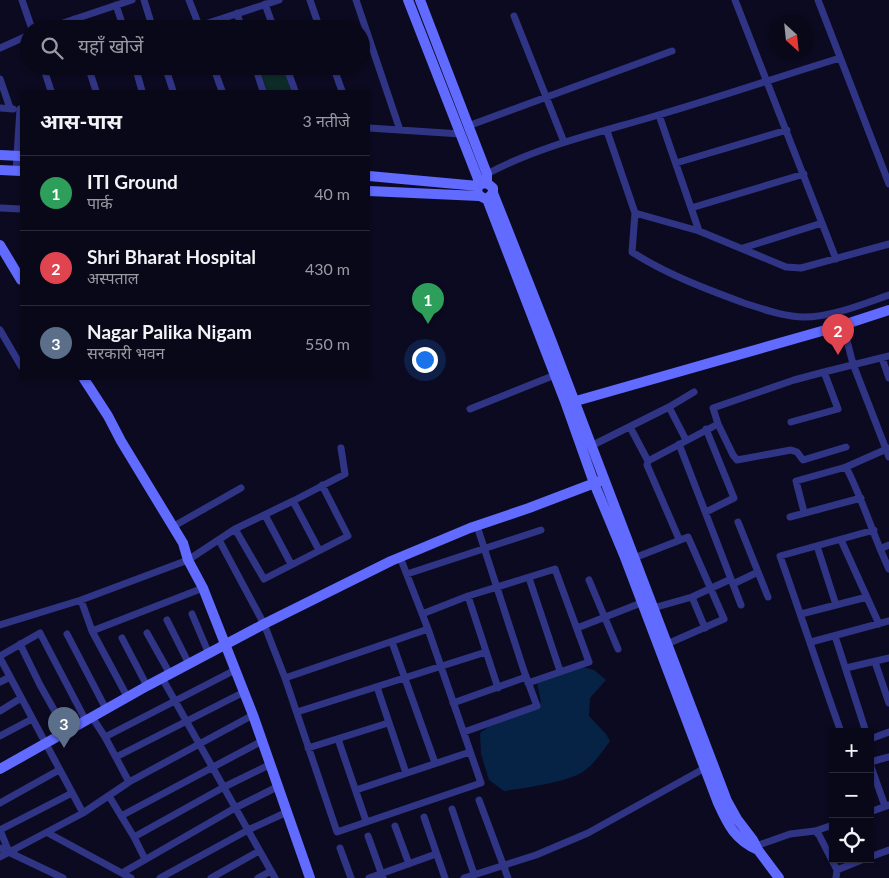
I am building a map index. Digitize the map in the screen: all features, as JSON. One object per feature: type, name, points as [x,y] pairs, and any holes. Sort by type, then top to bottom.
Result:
[{"type":"street","points":[[22,0],[29,20]]},
{"type":"street","points":[[71,20],[132,0]]},
{"type":"street","points":[[144,0],[150,20]]},
{"type":"street","points":[[189,0],[196,20]]},
{"type":"street","points":[[218,20],[279,0]]},
{"type":"street","points":[[310,0],[317,20]]},
{"type":"street","points":[[356,0],[363,20]]},
{"type":"street","points":[[408,0],[464,130]]},
{"type":"street","points":[[420,0],[484,188],[555,375],[590,446],[599,481],[634,558],[727,811]]},
{"type":"street","points":[[735,0],[836,259]]},
{"type":"street","points":[[818,0],[889,184]]},
{"type":"street","points":[[266,4],[271,20]]},
{"type":"street","points":[[116,5],[121,20]]},
{"type":"street","points":[[237,13],[239,20]]},
{"type":"street","points":[[514,16],[548,97],[564,142]]},
{"type":"street","points":[[0,48],[20,39]]},
{"type":"street","points":[[370,41],[400,130]]},
{"type":"street","points":[[370,128],[464,130],[672,51]]},
{"type":"street","points":[[370,191],[484,188],[504,165],[564,142],[607,131],[840,58]]},
{"type":"street","points":[[46,75],[51,90]]},
{"type":"street","points":[[91,75],[96,90]]},
{"type":"street","points":[[138,75],[142,90]]},
{"type":"street","points":[[168,75],[172,90]]},
{"type":"street","points":[[216,75],[222,90]]},
{"type":"street","points":[[258,75],[264,90]]},
{"type":"street","points":[[289,75],[295,90]]},
{"type":"street","points":[[336,75],[342,90]]},
{"type":"street","points":[[0,79],[10,108]]},
{"type":"street","points":[[0,108],[20,109]]},
{"type":"street","points":[[659,115],[699,231]]},
{"type":"street","points":[[0,170],[18,171],[20,125]]},
{"type":"street","points":[[676,163],[787,130]]},
{"type":"street","points":[[607,131],[635,213],[632,252],[645,260],[710,290],[769,311],[804,317],[845,310],[889,295]]},
{"type":"street","points":[[0,155],[18,156]]},
{"type":"street","points":[[692,208],[804,174]]},
{"type":"street","points":[[370,176],[484,188]]},
{"type":"street","points":[[484,188],[570,403],[641,603],[705,768],[727,811],[737,819],[778,878]]},
{"type":"street","points":[[0,208],[20,211]]},
{"type":"street","points":[[635,213],[699,231],[786,267],[801,268],[889,244]]},
{"type":"street","points":[[743,248],[822,223]]},
{"type":"street","points":[[0,245],[20,278]]},
{"type":"street","points":[[570,403],[843,325],[889,310]]},
{"type":"street","points":[[843,325],[853,364],[889,457]]},
{"type":"street","points":[[0,330],[20,364]]},
{"type":"street","points":[[846,447],[803,460],[797,452],[791,450],[737,460],[718,424],[712,408],[794,380],[885,357],[889,378]]},
{"type":"street","points":[[791,422],[838,409],[824,372]]},
{"type":"street","points":[[470,409],[555,375]]},
{"type":"street","points":[[85,380],[183,543],[188,560],[203,588],[253,715],[310,878]]},
{"type":"street","points":[[590,446],[669,407],[694,392]]},
{"type":"street","points":[[669,407],[686,440]]},
{"type":"street","points":[[648,461],[718,424]]},
{"type":"street","points":[[630,427],[648,461],[647,465],[679,539]]},
{"type":"street","points":[[706,429],[734,498],[706,512]]},
{"type":"street","points":[[679,444],[741,605]]},
{"type":"street","points":[[0,625],[81,600],[188,560],[236,529],[293,502],[345,474],[341,448]]},
{"type":"street","points":[[804,512],[796,481],[846,467],[887,448]]},
{"type":"street","points":[[846,467],[861,498],[889,569]]},
{"type":"street","points":[[0,769],[147,686],[264,624],[400,557],[599,481]]},
{"type":"street","points":[[236,529],[264,579],[348,536],[322,485]]},
{"type":"street","points":[[174,526],[241,488]]},
{"type":"street","points":[[790,516],[861,498]]},
{"type":"street","points":[[293,502],[318,550]]},
{"type":"street","points":[[265,515],[291,564]]},
{"type":"street","points":[[738,522],[768,597]]},
{"type":"street","points":[[464,732],[537,706],[477,526]]},
{"type":"street","points":[[407,574],[541,530]]},
{"type":"street","points":[[840,728],[780,556],[874,530]]},
{"type":"street","points":[[634,558],[679,539],[690,538],[724,619],[667,644]]},
{"type":"street","points":[[219,540],[264,624],[297,712],[337,832],[481,783],[428,629],[400,557]]},
{"type":"street","points":[[841,540],[879,624]]},
{"type":"street","points":[[880,549],[889,545]]},
{"type":"street","points":[[817,546],[836,605]]},
{"type":"street","points":[[422,614],[468,596],[555,569],[589,662],[498,688],[453,704]]},
{"type":"street","points":[[653,608],[692,597],[758,572]]},
{"type":"street","points":[[529,578],[560,671]]},
{"type":"street","points":[[590,580],[618,649]]},
{"type":"street","points":[[92,631],[203,588]]},
{"type":"street","points":[[468,596],[498,688]]},
{"type":"street","points":[[692,597],[705,628]]},
{"type":"street","points":[[801,614],[867,597]]},
{"type":"street","points":[[81,600],[92,631],[128,698]]},
{"type":"street","points":[[577,628],[641,603]]},
{"type":"street","points":[[192,614],[209,654]]},
{"type":"street","points":[[167,620],[190,664]]},
{"type":"street","points":[[811,642],[889,621]]},
{"type":"street","points":[[285,678],[428,629]]},
{"type":"street","points":[[83,813],[0,657],[40,633],[89,719],[105,737],[129,782]]},
{"type":"street","points":[[147,633],[166,676],[174,700],[275,878]]},
{"type":"street","points":[[67,634],[106,709]]},
{"type":"street","points":[[834,636],[865,728]]},
{"type":"street","points":[[122,638],[147,686]]},
{"type":"street","points":[[392,642],[435,763]]},
{"type":"street","points":[[20,644],[66,731]]},
{"type":"street","points":[[297,712],[486,652]]},
{"type":"street","points":[[846,668],[889,658]]},
{"type":"street","points":[[875,662],[886,689],[889,703]]},
{"type":"street","points":[[105,737],[235,670]]},
{"type":"street","points":[[0,682],[10,677]]},
{"type":"street","points":[[377,687],[406,773]]},
{"type":"street","points":[[116,757],[244,692]]},
{"type":"street","points":[[0,710],[21,698]]},
{"type":"street","points":[[0,857],[48,833],[83,813],[129,782],[253,715]]},
{"type":"street","points":[[0,736],[32,719]]},
{"type":"street","points":[[308,748],[388,723]]},
{"type":"street","points":[[874,738],[889,732]]},
{"type":"street","points":[[338,739],[366,821]]},
{"type":"street","points":[[121,816],[262,741]]},
{"type":"street","points":[[356,790],[470,752]]},
{"type":"street","points":[[874,762],[889,757]]},
{"type":"street","points":[[134,836],[224,787],[271,764]]},
{"type":"street","points":[[464,878],[536,855],[588,833],[705,768]]},
{"type":"street","points":[[0,802],[59,770]]},
{"type":"street","points":[[874,773],[887,805],[874,810]]},
{"type":"street","points":[[122,873],[235,808],[278,786]]},
{"type":"street","points":[[10,852],[0,830],[72,793]]},
{"type":"street","points":[[108,796],[134,836],[145,859]]},
{"type":"street","points":[[479,800],[508,878]]},
{"type":"street","points":[[452,809],[474,874]]},
{"type":"street","points":[[160,878],[248,830],[287,812]]},
{"type":"street","points":[[424,816],[445,878]]},
{"type":"street","points":[[396,826],[409,864]]},
{"type":"street","points":[[757,848],[790,834],[815,831],[829,826]]},
{"type":"street","points":[[815,831],[819,835],[837,870],[836,878]]},
{"type":"street","points":[[48,833],[131,878]]},
{"type":"street","points":[[368,836],[383,876]]},
{"type":"street","points":[[0,848],[64,878]]},
{"type":"street","points":[[340,848],[351,878]]},
{"type":"street","points":[[874,856],[889,850]]},
{"type":"street","points":[[211,878],[259,851]]},
{"type":"street","points":[[369,878],[383,876],[436,854]]},
{"type":"street","points":[[837,870],[854,863]]},
{"type":"street","points":[[258,878],[270,871]]},
{"type":"green space","points":[[262,75],[286,75],[291,90],[267,90]]},
{"type":"water","points":[[583,667],[594,670],[606,680],[590,698],[589,716],[610,741],[593,763],[573,777],[533,787],[504,791],[489,780],[481,754],[480,733],[494,723],[536,708],[541,702],[537,683]]},
{"type":"place","name":"ITI Ground","points":[[428,324]]},
{"type":"place","name":"Shri Bharat Hospital","points":[[838,355]]},
{"type":"place","name":"Nagar Palika Nigam","points":[[64,748]]}]
